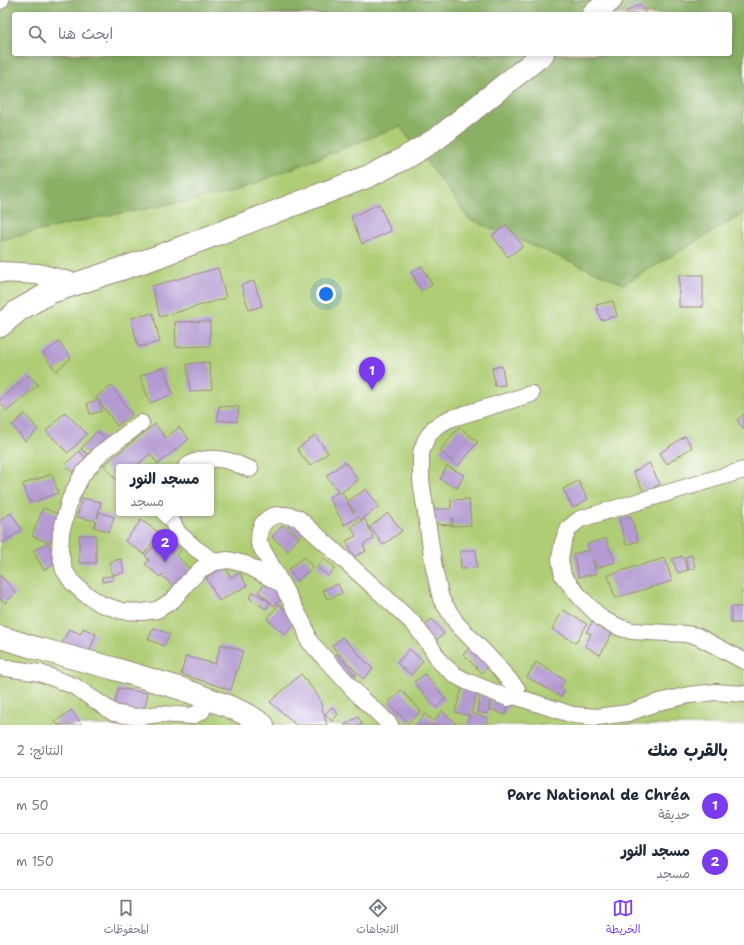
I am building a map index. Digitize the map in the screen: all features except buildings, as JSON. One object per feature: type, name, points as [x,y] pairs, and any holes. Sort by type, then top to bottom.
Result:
[{"type":"main road","points":[[596,12],[611,0]]},
{"type":"main road","points":[[0,326],[19,310],[51,292],[154,258],[369,176],[390,166],[438,138],[540,56]]},
{"type":"main road","points":[[0,637],[182,688],[203,711],[248,715],[263,725]]},
{"type":"street","points":[[0,272],[38,274],[76,284]]},
{"type":"street","points":[[514,696],[517,688],[457,624],[441,599],[434,568],[421,480],[421,453],[426,439],[434,428],[449,419],[531,394]]},
{"type":"street","points":[[141,423],[101,453],[82,475],[70,499],[61,533],[60,551],[64,570],[72,582],[84,593],[101,604],[122,611],[142,612],[157,610],[173,600],[201,569],[215,562],[228,560],[245,564],[281,585]]},
{"type":"street","points":[[190,464],[203,459],[228,460],[250,469]]},
{"type":"street","points":[[744,470],[580,519],[568,528],[563,542],[560,558],[563,576],[580,597],[602,620],[632,631],[697,636],[744,661]]},
{"type":"street","points":[[390,725],[362,699],[309,641],[304,625],[259,543],[260,531],[266,521],[276,515],[288,515],[298,518],[414,624],[441,663],[455,675],[508,698],[514,696],[574,715],[597,717],[628,713],[659,702],[689,695],[716,692],[744,694]]},
{"type":"street","points":[[170,516],[178,533],[195,548],[215,562]]},
{"type":"street","points":[[0,667],[40,673],[74,686],[114,713],[136,717],[160,714],[192,716],[203,711]]},
{"type":"green space","points":[[0,0],[744,0],[744,725],[0,725]]},
{"type":"green space","points":[[0,0],[744,0],[744,213],[624,284],[469,219],[400,126],[230,193],[95,218],[0,240]]},
{"type":"place","name":"Parc National de Chréa","points":[[372,390]]},
{"type":"place","name":"مسجد النور","points":[[165,562]]}]
